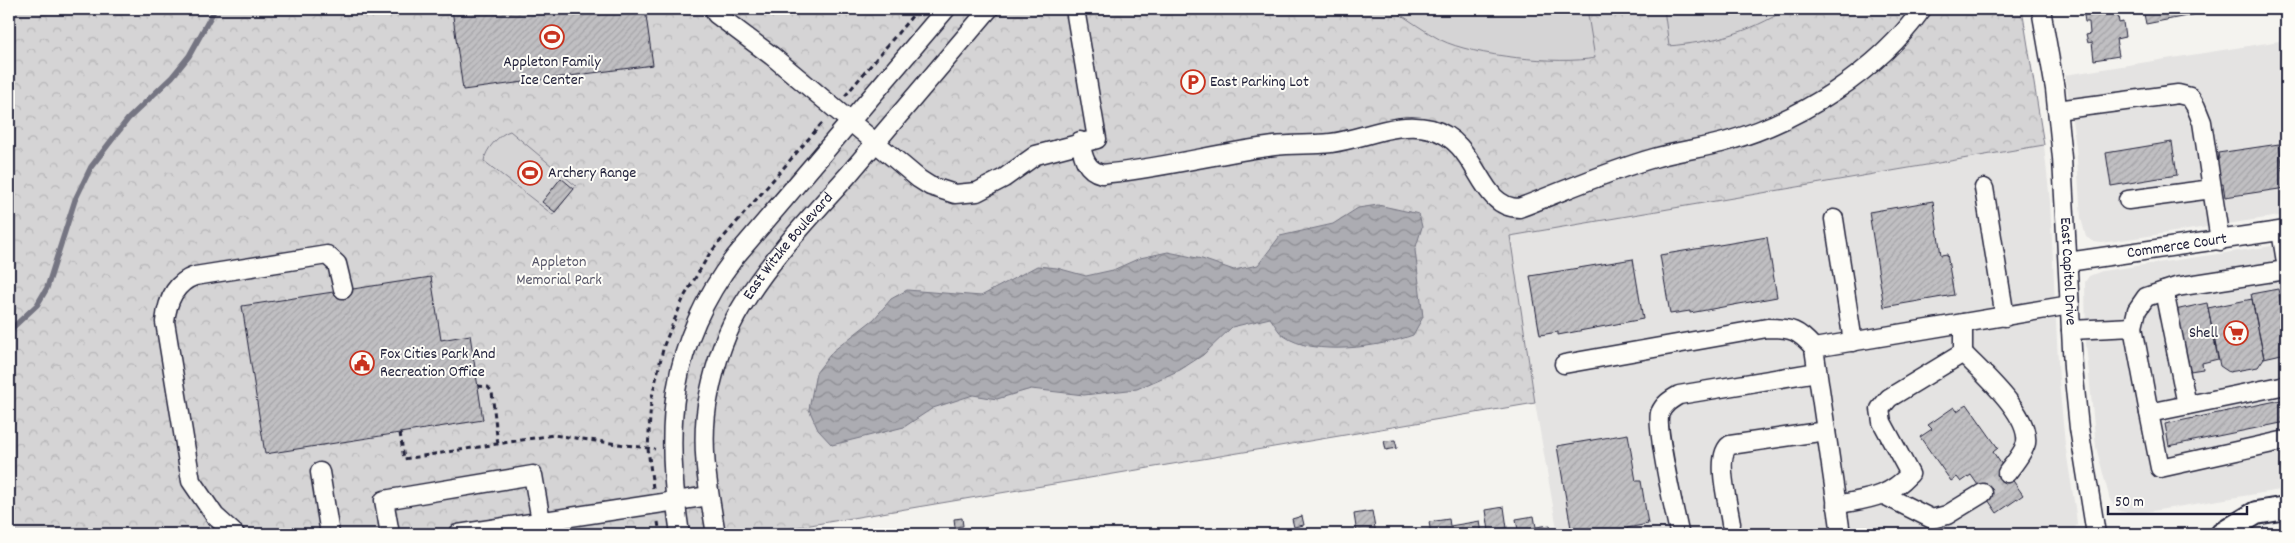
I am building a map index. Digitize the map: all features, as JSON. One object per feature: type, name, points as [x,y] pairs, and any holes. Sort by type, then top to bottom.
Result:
[{"type":"main road","points":[[2222,534],[2256,513],[2286,508]]},
{"type":"street","points":[[714,9],[716,14],[772,56],[875,143],[930,186],[955,194],[967,194],[988,187],[1036,155],[1097,138],[1075,9]]},
{"type":"street","name":"East Witzke Boulevard","points":[[680,534],[671,451],[673,407],[680,369],[692,333],[707,300],[720,277],[735,257],[946,9]]},
{"type":"street","name":"East Witzke Boulevard","points":[[716,534],[705,462],[706,411],[716,369],[732,325],[742,306],[763,276],[989,9]]},
{"type":"street","points":[[1080,142],[1087,165],[1095,172],[1102,174],[1275,146],[1332,142],[1392,129],[1423,128],[1448,136],[1463,150],[1496,202],[1510,208],[1519,208],[1654,158],[1728,141],[1762,129],[1844,86],[1895,40],[1922,9]]},
{"type":"street","name":"East Capitol Drive","points":[[2041,9],[2057,110],[2079,428],[2096,534]]},
{"type":"street","points":[[2057,110],[2178,94],[2190,97],[2202,122],[2220,241]]},
{"type":"street","points":[[1984,188],[2005,317]]},
{"type":"street","points":[[2128,200],[2212,189]]},
{"type":"street","points":[[1834,219],[1853,342]]},
{"type":"street","points":[[2284,231],[2286,262]]},
{"type":"street","name":"Commerce Court","points":[[2068,262],[2284,231]]},
{"type":"street","points":[[235,534],[215,516],[191,481],[165,322],[166,308],[170,298],[179,286],[187,279],[195,276],[327,255],[338,264],[343,289]]},
{"type":"street","points":[[2286,270],[2176,287],[2146,297],[2137,310],[2133,327],[2160,468],[2286,440]]},
{"type":"street","points":[[2164,291],[2187,405]]},
{"type":"street","points":[[1814,348],[2070,305]]},
{"type":"street","points":[[1963,324],[1963,353],[2008,400],[2025,430],[2026,445],[2007,473]]},
{"type":"street","points":[[2071,330],[2133,327]]},
{"type":"street","points":[[1564,364],[1767,328],[1788,328],[1801,334],[1814,348],[1840,534]]},
{"type":"street","points":[[1836,505],[1884,495],[1901,484],[1910,474],[1882,422],[1880,409],[1889,398],[1963,353]]},
{"type":"street","points":[[1679,532],[1660,433],[1659,415],[1667,402],[1679,395],[1818,372]]},
{"type":"street","points":[[2149,413],[2286,385]]},
{"type":"street","points":[[1731,524],[1722,463],[1726,448],[1730,445],[1826,431]]},
{"type":"street","points":[[320,472],[330,534]]},
{"type":"street","points":[[390,534],[384,500],[533,475],[541,521]]},
{"type":"street","points":[[1884,495],[1932,519],[1947,515],[1983,493]]},
{"type":"street","points":[[458,534],[709,496]]},
{"type":"path","points":[[478,386],[488,387],[492,392],[498,445]]},
{"type":"path","points":[[400,433],[404,459],[552,435],[671,451]]},
{"type":"shaded area","points":[[2286,40],[2286,215],[2102,243],[2094,242],[2086,237],[2081,218],[2076,146],[2065,75]]},
{"type":"shaded area","points":[[2044,145],[2050,202],[2059,381],[2065,444],[2077,525],[2073,530],[2059,534],[1558,534],[1535,403],[1510,236]]},
{"type":"shaded area","points":[[2286,244],[2286,489],[2134,514],[2119,511],[2110,500],[2096,447],[2086,344],[2085,282],[2089,276],[2102,271]]},
{"type":"green space","name":"Appleton Memorial Park","points":[[9,9],[2022,9],[2044,145],[1510,236],[1535,403],[757,534],[9,534]]},
{"type":"green space","points":[[1392,9],[1587,9],[1595,58],[1539,60],[1474,51],[1441,40]]},
{"type":"green space","points":[[1664,9],[1786,9],[1758,24],[1730,35],[1700,42],[1669,46]]},
{"type":"green space","name":"Archery Range","points":[[510,131],[576,186],[553,215],[484,161],[493,143],[501,135]]},
{"type":"water","points":[[1378,205],[1419,214],[1422,227],[1415,250],[1423,317],[1413,335],[1366,346],[1329,348],[1312,346],[1284,336],[1270,318],[1232,327],[1203,355],[1180,370],[1137,389],[1084,395],[1031,389],[997,399],[973,395],[933,408],[904,427],[832,445],[818,430],[809,409],[816,373],[833,351],[874,319],[891,299],[907,290],[981,296],[1037,266],[1057,268],[1086,276],[1113,270],[1140,258],[1168,252],[1202,259],[1234,270],[1258,265],[1280,236],[1333,224],[1358,208]]},
{"type":"building","name":"Appleton Family Ice Center","points":[[452,9],[645,9],[653,65],[463,90]]},
{"type":"building","points":[[2083,9],[2117,9],[2119,23],[2123,22],[2125,37],[2116,39],[2119,56],[2094,60],[2092,42],[2088,43],[2086,35],[2090,34],[2089,22],[2085,22]]},
{"type":"building","points":[[2143,9],[2196,9],[2197,14],[2146,24]]},
{"type":"building","points":[[2172,142],[2177,175],[2111,186],[2106,153]]},
{"type":"building","points":[[2279,144],[2286,188],[2225,197],[2223,184],[2219,185],[2215,160],[2219,159],[2218,153]]},
{"type":"building","points":[[561,178],[574,189],[555,212],[542,202]]},
{"type":"building","points":[[1933,201],[1941,255],[1947,254],[1954,295],[1884,307],[1869,212]]},
{"type":"building","points":[[1767,237],[1777,297],[1690,313],[1690,311],[1670,314],[1660,255]]},
{"type":"building","points":[[1633,259],[1643,319],[1558,335],[1558,332],[1540,335],[1530,276]]},
{"type":"building","name":"Fox Cities Park And Recreation Office","points":[[431,277],[441,340],[470,335],[483,420],[265,454],[242,306]]},
{"type":"building","points":[[2278,289],[2286,328],[2286,353],[2264,358],[2251,294]]},
{"type":"building","name":"Shell","points":[[2252,299],[2264,358],[2258,367],[2229,372],[2220,366],[2208,308]]},
{"type":"building","points":[[2207,303],[2218,359],[2202,363],[2203,369],[2190,371],[2184,343],[2181,344],[2175,310]]},
{"type":"building","points":[[2286,399],[2286,422],[2169,446],[2165,424]]},
{"type":"building","points":[[1967,404],[1998,448],[1993,452],[2023,495],[1997,513],[1971,475],[1961,482],[1957,477],[1951,481],[1920,437],[1932,429],[1928,425],[1954,407],[1957,411]]},
{"type":"building","points":[[1628,434],[1636,481],[1641,481],[1648,524],[1627,528],[1627,532],[1631,531],[1632,534],[1572,534],[1557,446]]},
{"type":"building","points":[[1395,440],[1397,448],[1386,450],[1384,441]]},
{"type":"building","points":[[1504,507],[1507,528],[1489,531],[1486,510]]},
{"type":"building","points":[[1372,511],[1376,534],[1357,534],[1354,514]]},
{"type":"building","points":[[1302,516],[1304,525],[1294,527],[1292,519]]},
{"type":"building","points":[[1534,516],[1536,527],[1550,525],[1551,534],[1510,534],[1509,532],[1518,530],[1516,519]]},
{"type":"building","points":[[962,518],[963,526],[955,527],[954,519]]},
{"type":"building","points":[[1449,519],[1450,526],[1480,521],[1482,534],[1431,534],[1429,522]]},
{"type":"building","points":[[1306,528],[1307,534],[1291,534],[1290,531]]},
{"type":"waterway","points":[[9,331],[37,305],[47,288],[75,200],[91,167],[128,119],[172,77],[189,56],[215,9]]},
{"type":"tunnel","points":[[1983,493],[2007,473]]},
{"type":"place","name":"Appleton Family Ice Center","points":[[552,37]]},
{"type":"place","name":"East Parking Lot","points":[[1193,82]]},
{"type":"place","name":"Archery Range","points":[[530,173]]},
{"type":"place","name":"Shell","points":[[2236,333]]},
{"type":"place","name":"Fox Cities Park And Recreation Office","points":[[362,363]]}]
